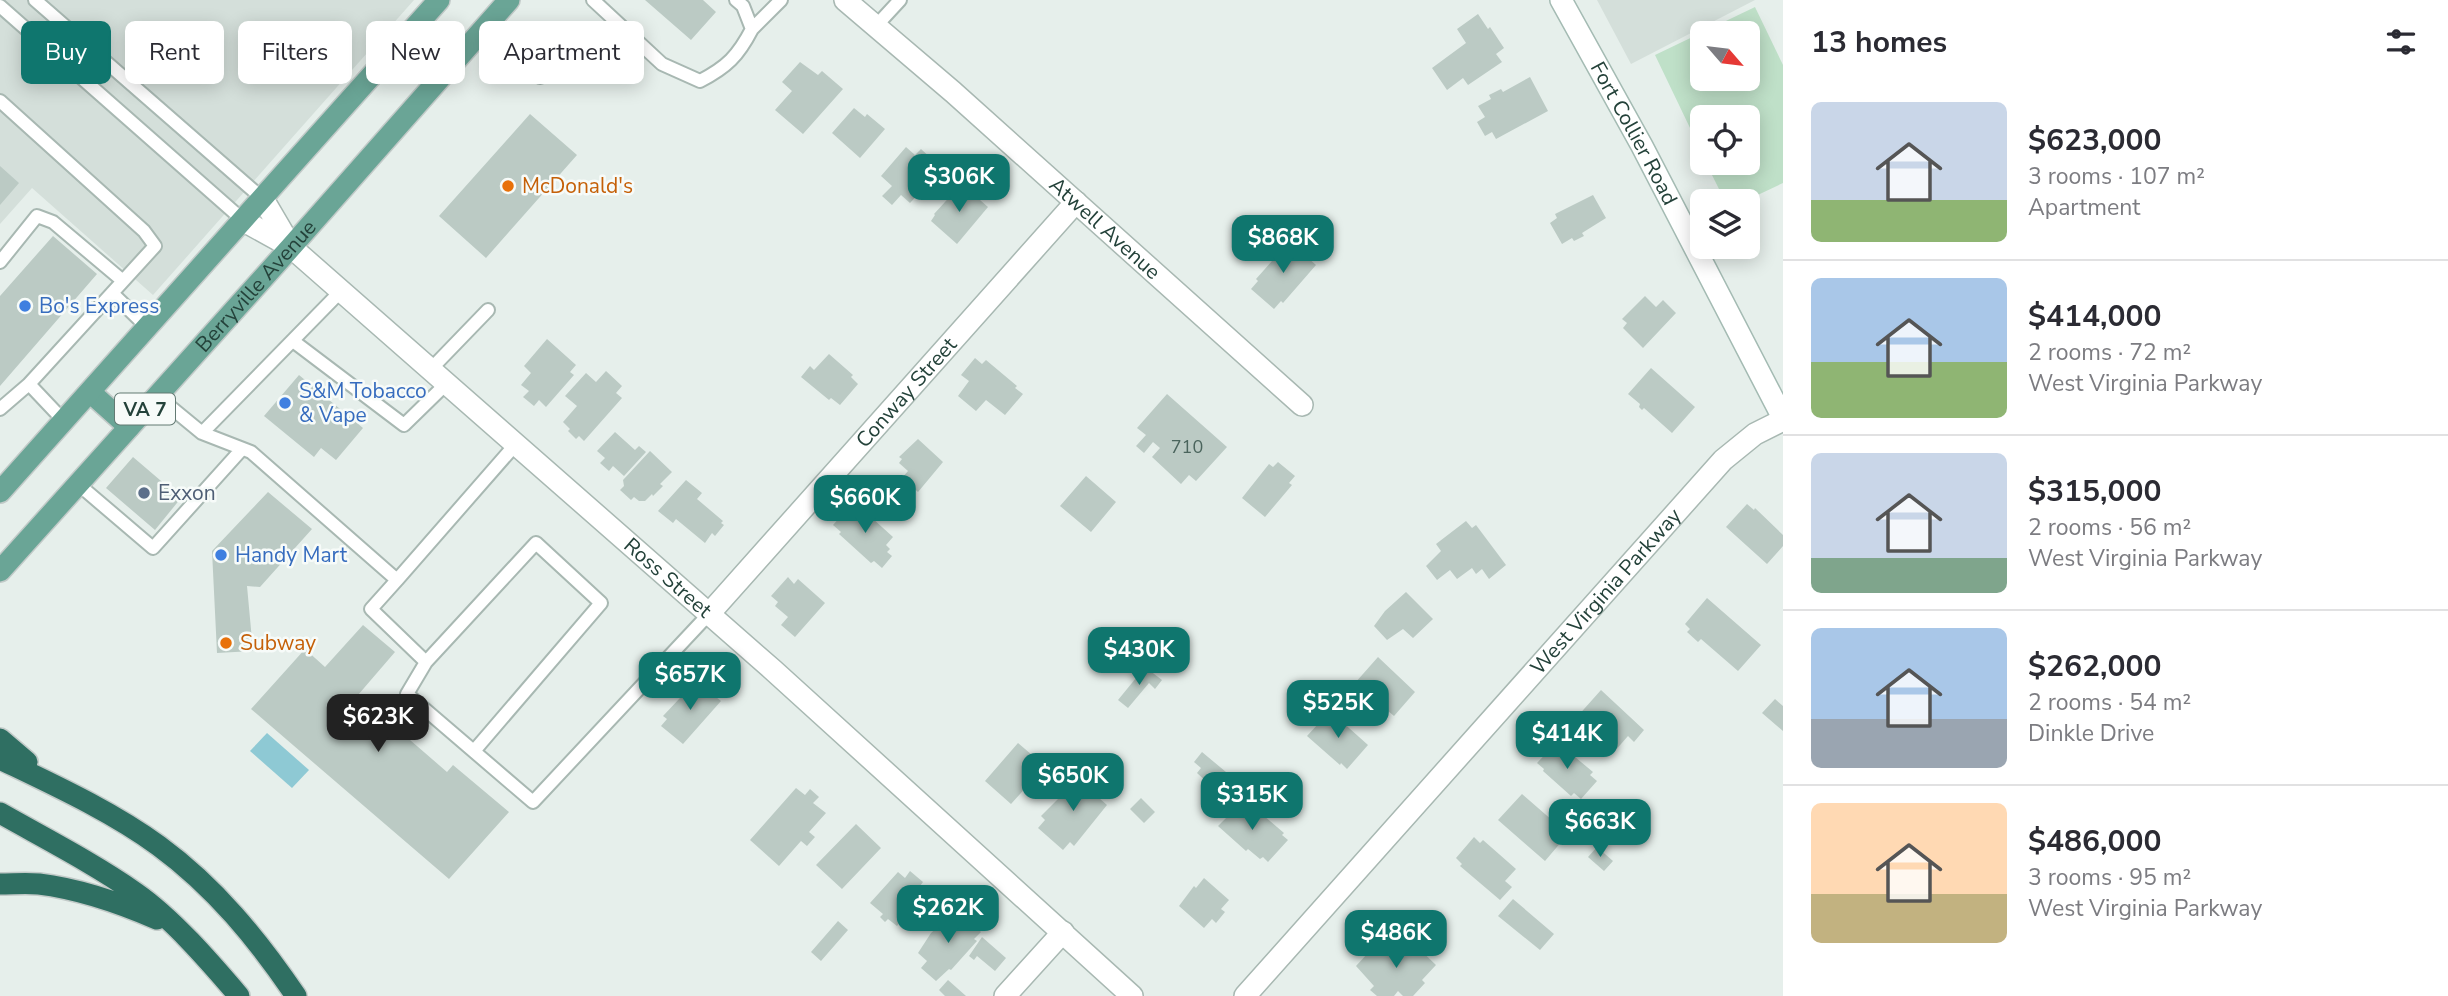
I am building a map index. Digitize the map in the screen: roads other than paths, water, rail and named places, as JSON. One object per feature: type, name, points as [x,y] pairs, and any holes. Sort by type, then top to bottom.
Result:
[{"type":"highway","points":[[0,739],[58,787]]},
{"type":"highway","points":[[0,759],[124,823],[186,867],[250,932],[296,996]]},
{"type":"highway","points":[[0,813],[93,865],[138,894],[214,966],[239,996]]},
{"type":"highway","points":[[0,884],[39,884],[89,895],[120,903],[173,926]]},
{"type":"main road","name":"VA 7","points":[[0,492],[439,0]]},
{"type":"main road","name":"Berryville Avenue","points":[[491,21],[509,0]]},
{"type":"main road","name":"Berryville Avenue","points":[[0,571],[479,35]]},
{"type":"main road","points":[[90,392],[129,427]]},
{"type":"street","name":"Atwell Avenue","points":[[845,0],[953,92],[1302,405]]},
{"type":"street","name":"Fort Collier Road","points":[[1561,0],[1654,169],[1783,419]]},
{"type":"street","name":"Ross Street","points":[[263,199],[291,247]]},
{"type":"street","name":"Conway Street","points":[[708,615],[1076,202]]},
{"type":"street","name":"Ross Street","points":[[244,220],[291,247],[803,697],[1132,996]]},
{"type":"street","name":"West Virginia Parkway","points":[[1245,996],[1723,460],[1755,434],[1783,419]]},
{"type":"street","points":[[1005,996],[1063,932]]},
{"type":"lane","points":[[35,0],[263,199]]},
{"type":"lane","points":[[593,0],[662,64],[700,80],[721,69],[740,51],[752,29],[781,0]]},
{"type":"lane","points":[[736,0],[743,6],[752,29]]},
{"type":"lane","points":[[876,26],[900,0]]},
{"type":"lane","points":[[0,6],[244,220]]},
{"type":"lane","points":[[0,101],[144,231],[155,246],[29,384],[0,409]]},
{"type":"lane","points":[[0,262],[37,216],[53,222],[123,281]]},
{"type":"lane","points":[[202,433],[341,291]]},
{"type":"lane","points":[[112,293],[148,328]]},
{"type":"lane","points":[[292,341],[404,425],[488,310]]},
{"type":"lane","points":[[29,384],[64,421]]},
{"type":"lane","points":[[157,396],[202,433],[250,452],[397,580]]},
{"type":"lane","points":[[426,662],[371,609],[516,445]]},
{"type":"lane","points":[[78,484],[153,548],[242,449]]},
{"type":"lane","points":[[474,751],[601,603],[536,543],[426,662],[407,694],[533,802],[708,615]]},
{"type":"water","points":[[267,733],[309,770],[292,788],[250,751]]},
{"type":"place","name":"McDonald's","points":[[508,186]]},
{"type":"place","name":"Bo's Express","points":[[25,306]]},
{"type":"place","name":"S&M Tobacco & Vape","points":[[285,403]]},
{"type":"place","name":"Exxon","points":[[144,493]]},
{"type":"place","name":"Handy Mart","points":[[221,555]]},
{"type":"place","name":"Subway","points":[[226,643]]}]
